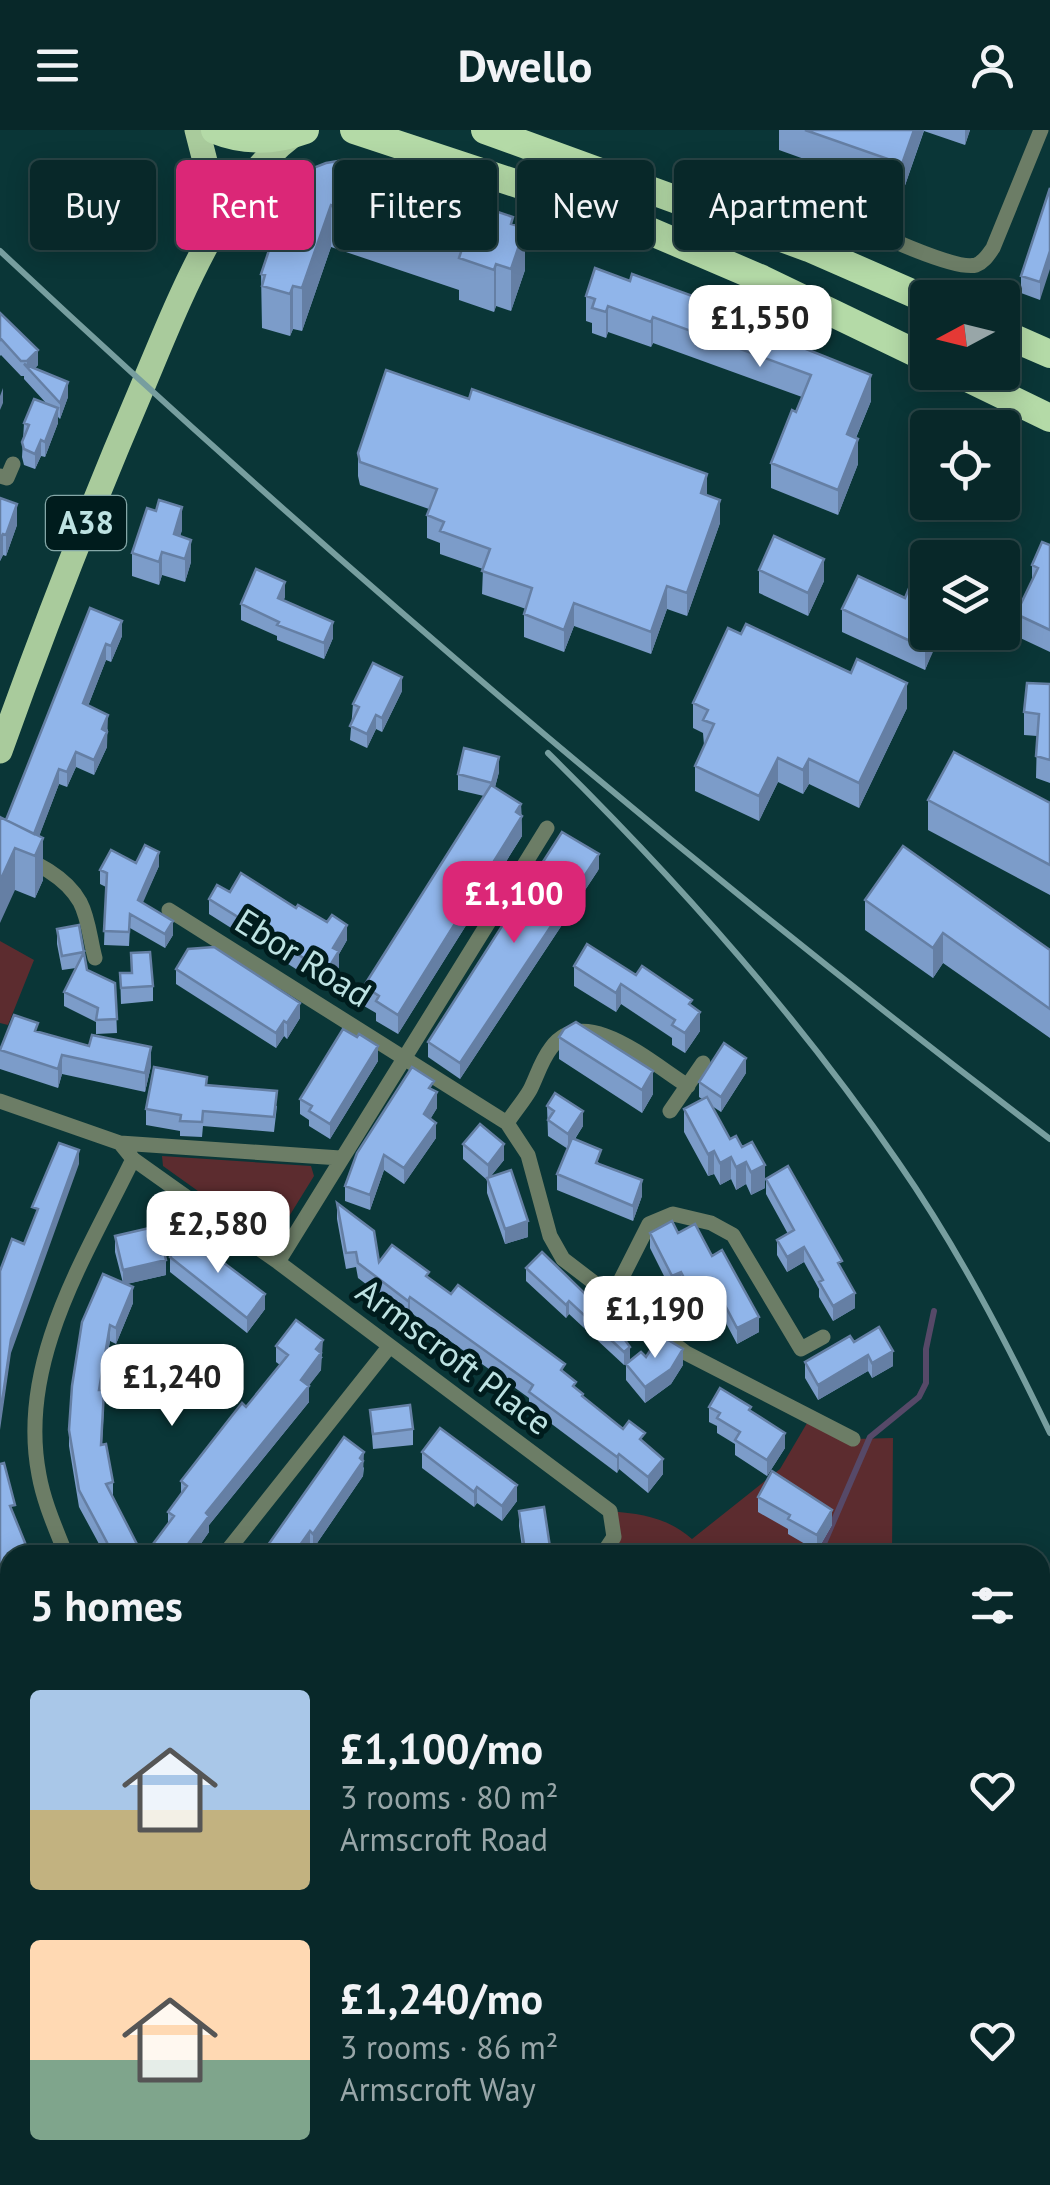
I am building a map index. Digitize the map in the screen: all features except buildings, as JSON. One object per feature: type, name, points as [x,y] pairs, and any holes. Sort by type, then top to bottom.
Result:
[{"type":"highway","name":"A38","points":[[215,130],[252,139],[302,131]]},
{"type":"highway","points":[[354,130],[517,184]]},
{"type":"highway","points":[[485,130],[564,160]]},
{"type":"highway","points":[[654,233],[762,279],[910,350]]},
{"type":"highway","points":[[813,250],[910,292]]},
{"type":"highway","points":[[1020,341],[1050,354]]},
{"type":"highway","points":[[993,390],[1050,418]]},
{"type":"main road","name":"A38","points":[[197,130],[205,160]]},
{"type":"main road","name":"A38","points":[[266,160],[302,131]]},
{"type":"main road","name":"A38","points":[[0,750],[100,488],[204,250]]},
{"type":"street","points":[[903,243],[947,262],[974,265],[984,260],[993,248],[1041,130]]},
{"type":"street","points":[[0,476],[7,478],[13,464]]},
{"type":"street","points":[[278,1262],[547,828]]},
{"type":"street","points":[[0,847],[51,872],[72,892],[84,913],[95,958]]},
{"type":"street","name":"Ebor Road","points":[[169,910],[507,1123]]},
{"type":"street","points":[[688,1086],[600,1032],[580,1028],[564,1034],[553,1046],[507,1123],[528,1155],[554,1246],[563,1259],[611,1298],[686,1353],[852,1439]]},
{"type":"street","points":[[670,1111],[703,1063]]},
{"type":"street","points":[[0,1101],[120,1142],[340,1158]]},
{"type":"street","name":"Armscroft Place","points":[[120,1142],[134,1158],[610,1511],[614,1537],[609,1545]]},
{"type":"street","points":[[62,1545],[38,1473],[36,1420],[41,1371],[57,1317],[134,1158]]},
{"type":"street","points":[[611,1298],[649,1224],[673,1214],[712,1223],[733,1234],[801,1349],[823,1338]]},
{"type":"street","points":[[232,1545],[389,1347]]},
{"type":"shaded area","points":[[0,941],[34,960],[8,1025],[0,1023]]},
{"type":"shaded area","points":[[162,1156],[311,1166],[314,1176],[280,1231],[261,1236],[163,1166]]},
{"type":"shaded area","points":[[810,1418],[853,1439],[893,1438],[892,1545],[609,1545],[614,1537],[610,1511],[654,1518],[692,1539],[780,1469]]},
{"type":"waterway","points":[[823,1545],[870,1437],[919,1397],[926,1383],[926,1349],[934,1311]]},
{"type":"railway","points":[[0,251],[254,483],[514,708],[779,927],[1050,1139]]},
{"type":"railway","points":[[548,753],[733,949],[859,1107],[960,1260],[1050,1433]]}]
